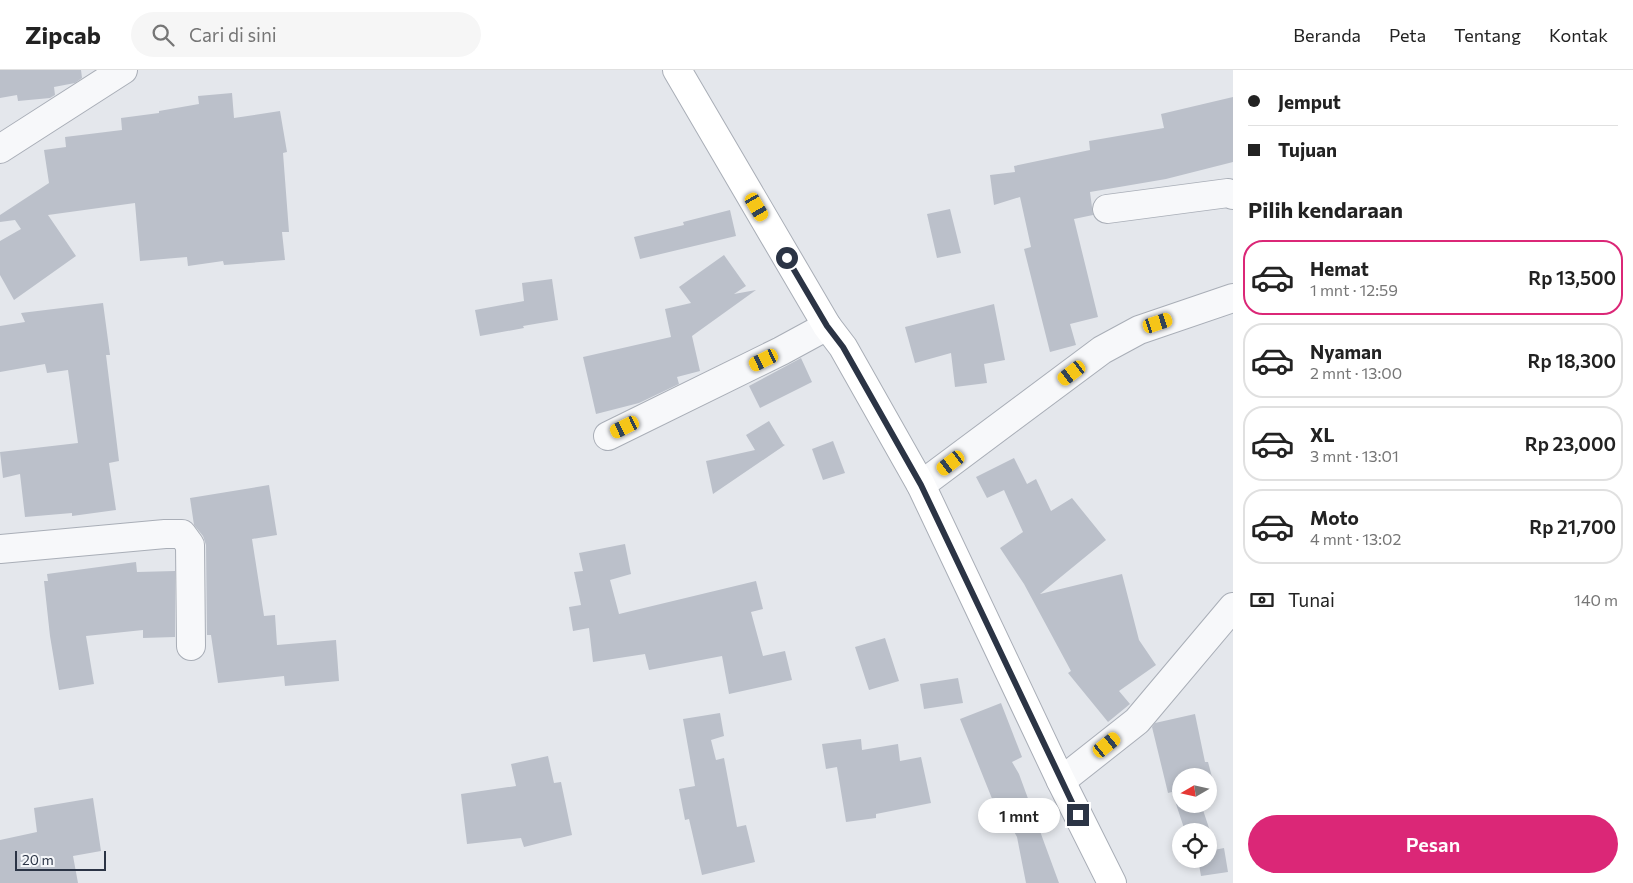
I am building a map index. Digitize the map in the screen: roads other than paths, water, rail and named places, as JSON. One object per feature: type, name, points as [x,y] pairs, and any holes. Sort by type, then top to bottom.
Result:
[{"type":"street","points":[[0,149],[123,70]]},
{"type":"street","points":[[677,70],[827,326],[843,347],[921,485],[1061,781],[1112,883]]},
{"type":"street","points":[[1107,209],[1228,193],[1233,195]]},
{"type":"street","points":[[921,485],[1102,350],[1139,330],[1233,298]]},
{"type":"street","points":[[608,436],[781,351],[827,326]]},
{"type":"street","points":[[0,549],[182,534],[190,545],[191,646]]},
{"type":"street","points":[[1061,781],[1137,720],[1233,607]]}]
